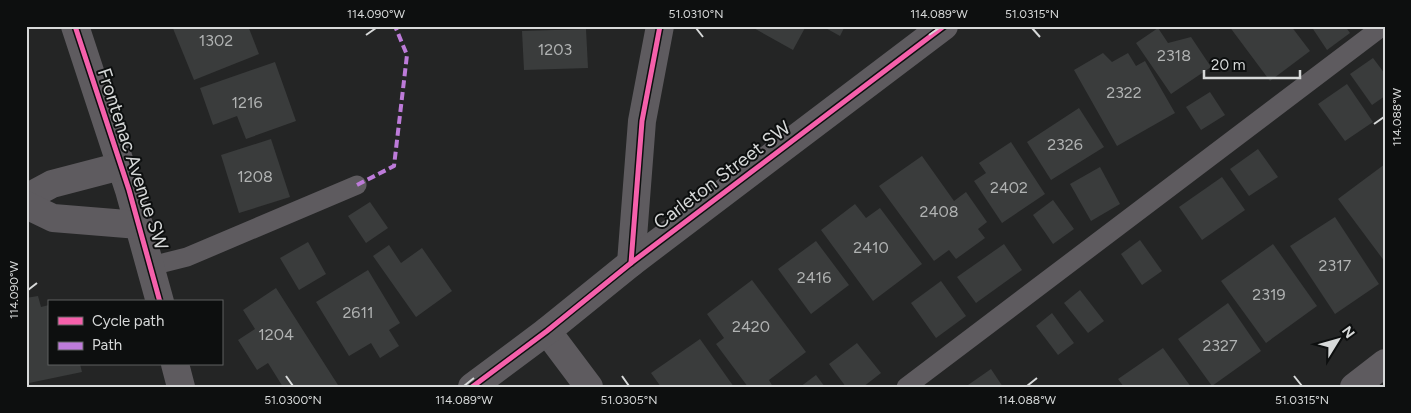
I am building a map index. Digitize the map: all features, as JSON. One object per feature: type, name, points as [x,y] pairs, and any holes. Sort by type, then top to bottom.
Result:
[{"type":"street","name":"Frontenac Avenue SW","points":[[74,26],[121,166],[160,300]]},
{"type":"street","points":[[630,263],[642,121],[660,26]]},
{"type":"street","name":"Carleton Street SW","points":[[472,387],[630,263],[944,26]]},
{"type":"street","points":[[26,198],[52,184],[121,166]]},
{"type":"street","points":[[26,205],[53,218],[139,224]]},
{"type":"street","points":[[547,330],[589,387]]},
{"type":"street","points":[[1354,387],[1385,363]]},
{"type":"street","points":[[176,366],[181,387]]},
{"type":"lane","points":[[906,387],[1383,26]]},
{"type":"lane","points":[[151,266],[187,257],[357,185]]},
{"type":"building","points":[[172,26],[248,26],[259,54],[194,80]]},
{"type":"building","points":[[750,26],[806,26],[793,50]]},
{"type":"building","points":[[822,26],[845,26],[840,36]]},
{"type":"building","points":[[1229,26],[1291,26],[1310,51],[1270,81]]},
{"type":"building","points":[[1311,26],[1345,26],[1350,33],[1327,50]]},
{"type":"building","points":[[1158,28],[1168,43],[1191,37],[1211,67],[1171,94],[1136,43]]},
{"type":"building","points":[[586,29],[588,68],[524,70],[522,31]]},
{"type":"building","points":[[1103,53],[1112,62],[1128,53],[1136,66],[1145,61],[1175,113],[1117,146],[1074,70]]},
{"type":"building","points":[[1373,58],[1385,74],[1385,96],[1372,105],[1350,74]]},
{"type":"building","points":[[275,62],[296,121],[246,139],[237,116],[213,125],[200,88]]},
{"type":"building","points":[[1347,84],[1373,122],[1345,141],[1318,104]]},
{"type":"building","points":[[1210,92],[1225,115],[1201,130],[1186,107]]},
{"type":"building","points":[[1079,108],[1104,147],[1051,180],[1027,142]]},
{"type":"building","points":[[271,139],[290,197],[239,213],[221,155]]},
{"type":"building","points":[[1011,142],[1045,194],[1002,223],[974,181],[986,173],[979,163]]},
{"type":"building","points":[[1258,149],[1278,177],[1249,196],[1230,169]]},
{"type":"building","points":[[922,156],[954,201],[966,192],[987,222],[978,229],[985,238],[956,259],[949,250],[934,261],[879,186]]},
{"type":"building","points":[[1385,164],[1385,262],[1338,199]]},
{"type":"building","points":[[1100,167],[1120,204],[1091,221],[1070,184]]},
{"type":"building","points":[[1222,177],[1245,210],[1202,240],[1179,207]]},
{"type":"building","points":[[1053,200],[1074,229],[1053,244],[1033,215]]},
{"type":"building","points":[[370,202],[388,228],[366,243],[348,216]]},
{"type":"building","points":[[855,204],[866,218],[880,208],[922,264],[873,301],[821,230]]},
{"type":"building","points":[[1335,217],[1379,284],[1335,314],[1290,246]]},
{"type":"building","points":[[1140,240],[1162,271],[1142,285],[1121,254]]},
{"type":"building","points":[[816,241],[849,285],[811,314],[778,269]]},
{"type":"building","points":[[308,242],[326,274],[299,290],[280,258]]},
{"type":"building","points":[[1004,244],[1022,270],[976,303],[957,277]]},
{"type":"building","points":[[1273,244],[1317,306],[1266,343],[1221,281]]},
{"type":"building","points":[[389,245],[401,263],[422,248],[452,291],[416,317],[373,256]]},
{"type":"building","points":[[368,270],[400,323],[389,330],[399,346],[380,358],[371,343],[349,356],[316,302]]},
{"type":"building","points":[[752,280],[806,352],[769,380],[773,387],[748,387],[716,344],[724,338],[707,314]]},
{"type":"building","points":[[941,281],[966,316],[936,338],[911,303]]},
{"type":"building","points":[[276,288],[338,385],[336,387],[283,387],[268,363],[257,370],[238,340],[255,329],[243,310]]},
{"type":"building","points":[[1080,290],[1104,321],[1088,333],[1064,303]]},
{"type":"building","points":[[38,296],[41,307],[48,305],[48,366],[80,366],[82,372],[29,383],[26,370],[26,298]]},
{"type":"building","points":[[1228,303],[1261,351],[1212,386],[1178,339]]},
{"type":"building","points":[[1052,313],[1074,343],[1058,355],[1036,326]]},
{"type":"building","points":[[700,339],[734,387],[661,387],[651,373]]},
{"type":"building","points":[[857,343],[881,373],[863,387],[846,387],[829,364]]},
{"type":"building","points":[[1163,348],[1191,387],[1124,387],[1118,379]]},
{"type":"building","points":[[991,369],[1003,387],[969,387],[968,385]]},
{"type":"building","points":[[816,375],[825,387],[800,387]]},
{"type":"marked path","points":[[357,185],[394,166],[407,55],[395,26]]},
{"type":"cycle path","points":[[75,26],[129,190],[159,300]]},
{"type":"cycle path","points":[[631,263],[642,121],[660,26]]},
{"type":"cycle path","points":[[472,387],[547,331],[631,263],[944,26]]}]
